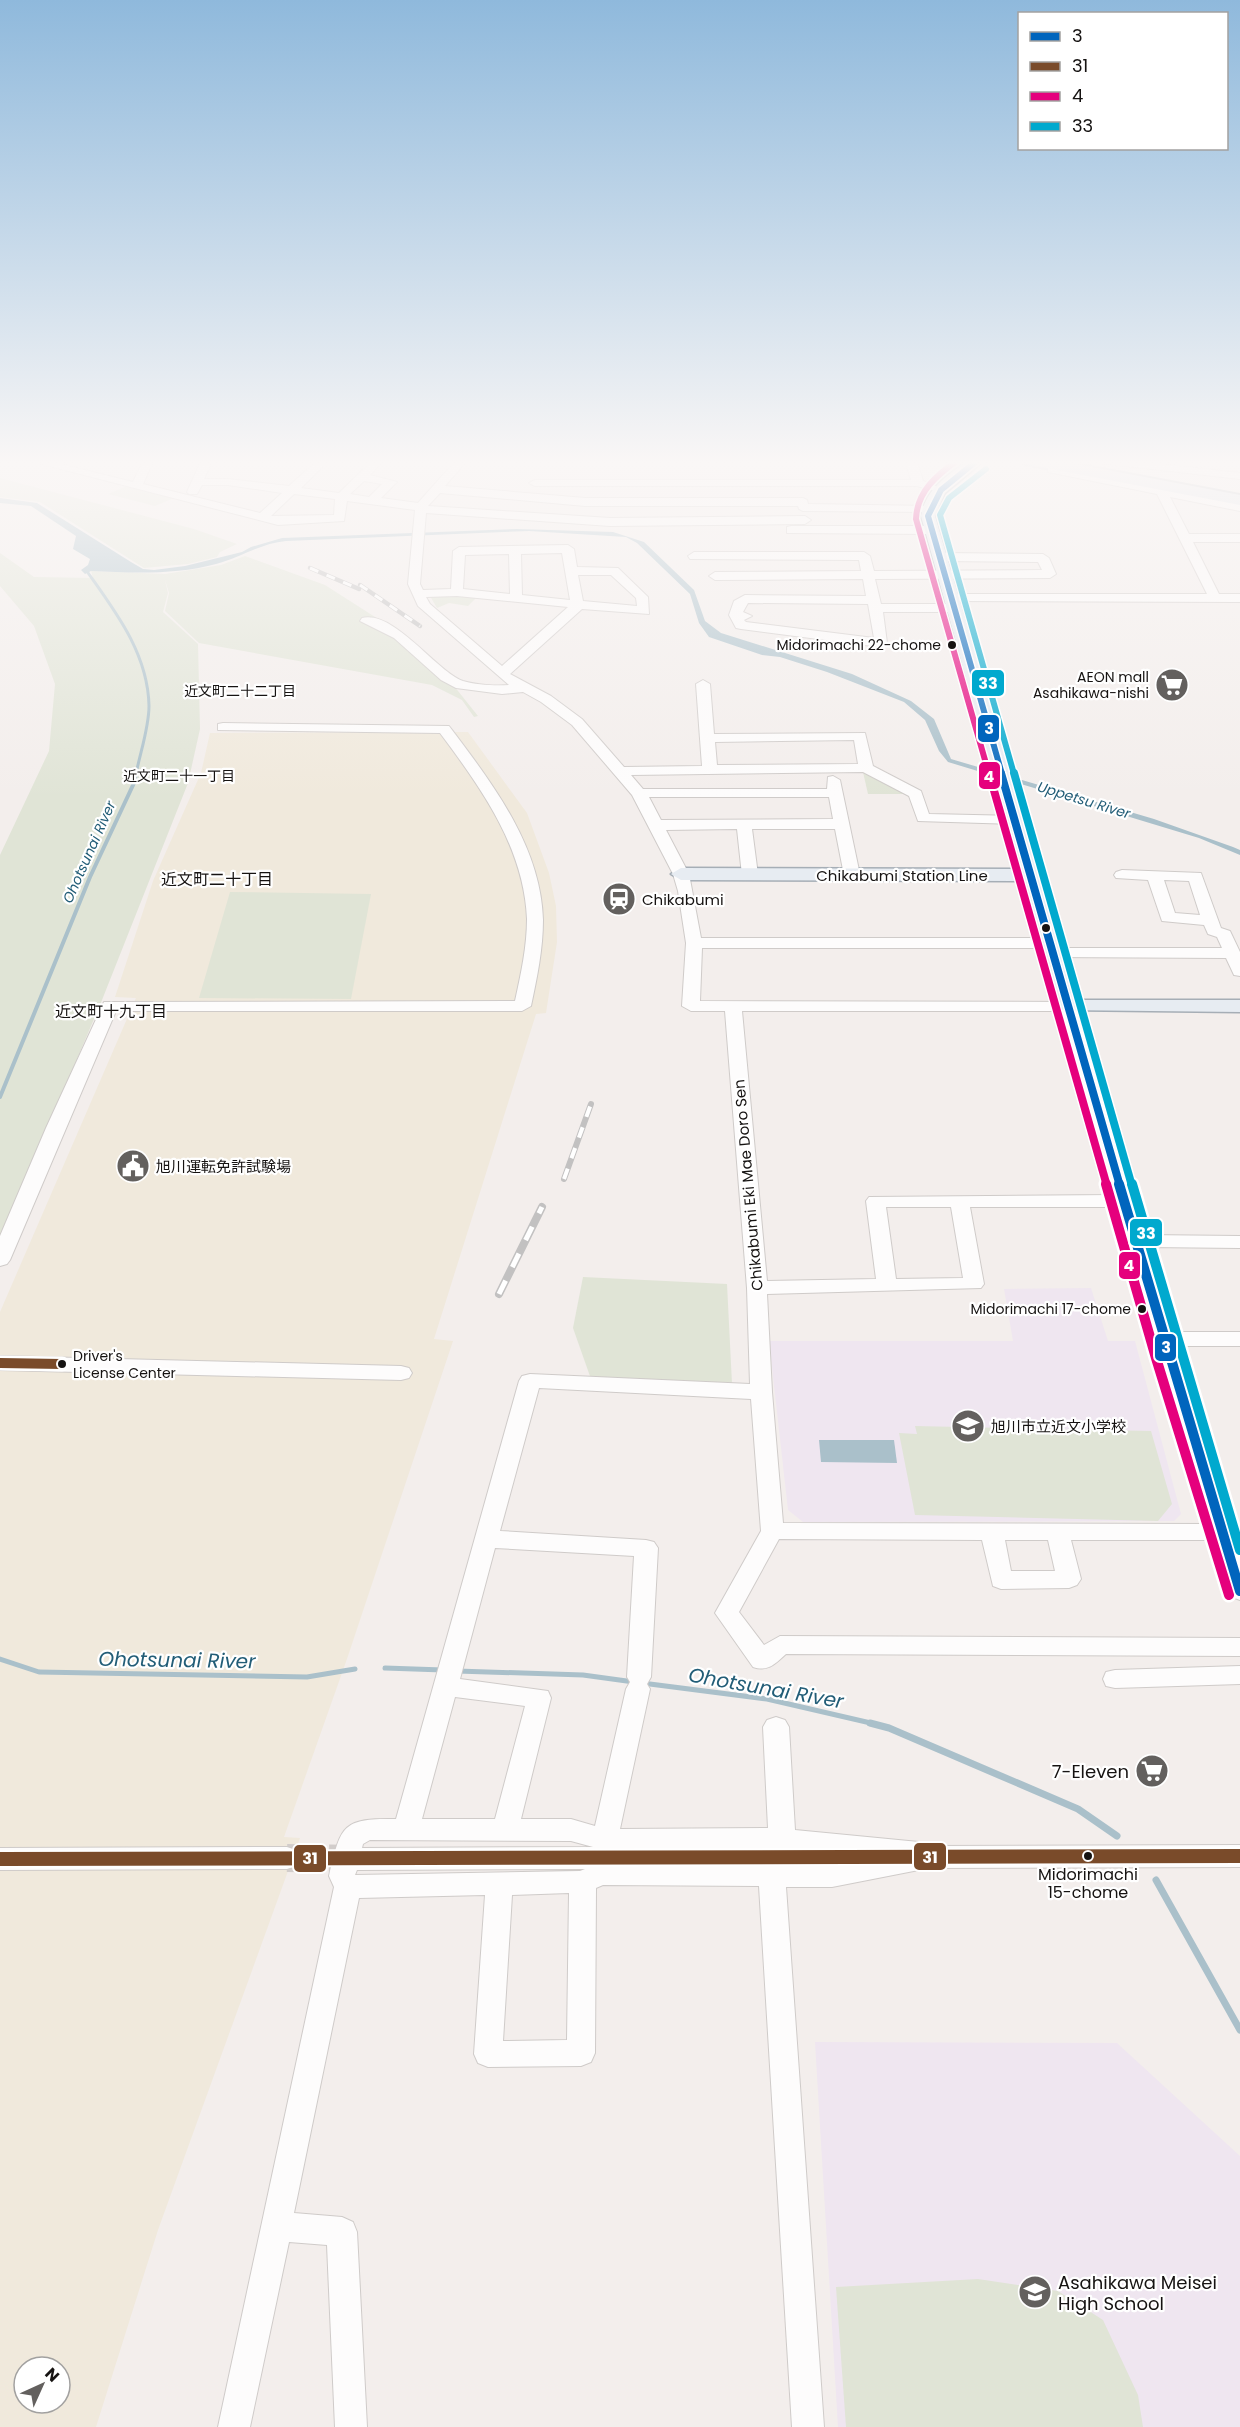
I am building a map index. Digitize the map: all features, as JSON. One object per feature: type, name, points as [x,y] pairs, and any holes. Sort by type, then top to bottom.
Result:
[{"type":"main road","points":[[945,575],[1068,1006],[1240,1006]]},
{"type":"main road","name":"Chikabumi Station Line","points":[[681,874],[1032,875]]},
{"type":"street","points":[[415,572],[414,584],[418,594],[432,614],[469,642],[502,674],[562,709],[639,793],[681,874],[694,943],[692,1006],[1068,1006],[1163,1339],[1223,1532],[1235,1556],[1240,1591]]},
{"type":"street","points":[[457,592],[458,572]]},
{"type":"street","points":[[515,572],[516,599]]},
{"type":"street","points":[[572,572],[577,606]]},
{"type":"street","points":[[418,594],[457,592],[644,611],[642,597],[615,572]]},
{"type":"street","points":[[794,572],[799,600]]},
{"type":"street","points":[[868,572],[875,604],[881,634],[880,643],[741,625],[735,615],[739,604],[745,598],[875,604],[1240,597]]},
{"type":"street","points":[[715,576],[1050,574],[1049,572]]},
{"type":"street","points":[[1202,572],[1215,598]]},
{"type":"street","points":[[502,674],[577,606]]},
{"type":"street","points":[[367,621],[399,635],[446,677],[461,685],[502,690],[524,688]]},
{"type":"street","points":[[703,684],[710,769]]},
{"type":"street","points":[[0,1260],[55,1128],[110,1006],[522,1006],[533,950],[530,877],[515,835],[499,803],[444,729],[223,727]]},
{"type":"street","points":[[709,738],[860,736],[866,768]]},
{"type":"street","points":[[620,771],[866,768],[916,794],[923,818],[1015,819]]},
{"type":"street","points":[[831,769],[852,875]]},
{"type":"street","points":[[639,793],[836,793]]},
{"type":"street","points":[[744,824],[750,875]]},
{"type":"street","points":[[656,825],[841,824]]},
{"type":"street","points":[[1122,875],[1195,876],[1214,931],[1224,934],[1240,971]]},
{"type":"street","points":[[1154,875],[1168,918],[1210,920]]},
{"type":"street","points":[[694,943],[1232,953]]},
{"type":"street","name":"Chikabumi Eki Mae Doro Sen","points":[[733,1006],[757,1288],[761,1392],[772,1531]]},
{"type":"street","points":[[757,1288],[974,1284],[958,1200]]},
{"type":"street","points":[[887,1286],[876,1201],[1123,1201]]},
{"type":"street","points":[[1136,1241],[1240,1242]]},
{"type":"street","points":[[1163,1339],[1240,1339]]},
{"type":"street","points":[[0,1363],[401,1373]]},
{"type":"street","points":[[406,1828],[530,1381],[761,1392]]},
{"type":"street","points":[[1223,1532],[772,1531],[727,1613],[762,1661],[780,1645],[1240,1647]]},
{"type":"street","points":[[992,1531],[1001,1580],[1069,1579],[1058,1532]]},
{"type":"street","points":[[488,1539],[646,1548],[639,1683],[605,1840]]},
{"type":"street","points":[[448,1674],[539,1698],[506,1830]]},
{"type":"street","points":[[1115,1679],[1240,1675]]},
{"type":"street","points":[[776,1727],[782,1839]]},
{"type":"street","points":[[234,2427],[348,1887],[342,1876],[351,1838],[366,1829],[571,1830],[605,1840],[782,1839],[920,1853],[920,1857]]},
{"type":"street","points":[[356,1859],[1240,1856]]},
{"type":"street","points":[[348,1887],[583,1882],[600,1874],[832,1876],[920,1860],[920,1857]]},
{"type":"street","points":[[0,1859],[286,1858]]},
{"type":"street","points":[[772,1877],[808,2427]]},
{"type":"street","points":[[499,1885],[488,2054],[581,2053],[583,1882]]},
{"type":"street","points":[[276,2226],[342,2232],[351,2427]]},
{"type":"shaded area","points":[[0,572],[27,572],[34,577],[93,578],[91,572],[290,572],[325,585],[397,631],[454,686],[478,716],[474,717],[462,700],[432,685],[199,643],[165,611],[169,593],[165,580],[168,593],[163,612],[198,644],[200,729],[188,783],[102,1000],[0,1241],[0,855],[49,751],[55,684],[34,626],[0,586]]},
{"type":"shaded area","points":[[455,594],[477,597],[468,606],[449,603],[437,608],[430,596]]},
{"type":"shaded area","points":[[468,732],[527,813],[549,873],[556,906],[557,942],[546,1013],[536,1014],[434,1339],[453,1341],[348,1656],[284,1837],[300,1838],[158,2230],[96,2427],[0,2427],[0,1312],[136,998],[115,997],[153,881],[201,773],[210,733]]},
{"type":"shaded area","points":[[863,772],[906,794],[868,794]]},
{"type":"shaded area","points":[[230,892],[371,894],[351,999],[199,998]]},
{"type":"shaded area","points":[[583,1277],[727,1284],[732,1384],[591,1379],[573,1328]]},
{"type":"shaded area","name":"旭川市立近文小学校","points":[[1091,1288],[1108,1341],[1135,1341],[1181,1514],[1174,1521],[803,1522],[788,1510],[769,1341],[1013,1341],[1004,1289]]},
{"type":"shaded area","points":[[915,1426],[1151,1431],[1172,1504],[1158,1521],[915,1515],[899,1433],[917,1434]]},
{"type":"shaded area","name":"Asahikawa Meisei High School","points":[[815,2042],[1117,2043],[1240,2156],[1240,2427],[838,2427]]},
{"type":"shaded area","points":[[978,2279],[1058,2291],[1103,2320],[1138,2395],[1143,2427],[846,2427],[836,2287]]},
{"type":"water","name":"Uppetsu River","points":[[667,572],[676,572],[694,590],[705,621],[721,633],[852,674],[911,701],[934,719],[951,759],[1154,819],[1233,847],[1240,850],[1240,855],[1199,838],[948,762],[939,751],[925,720],[904,702],[827,672],[780,657],[762,655],[709,637],[699,623],[690,594]]},
{"type":"water","points":[[819,1440],[894,1440],[897,1463],[821,1462]]},
{"type":"waterway","name":"Ohotsunai River","points":[[88,572],[128,634],[143,668],[149,714],[136,774]]},
{"type":"waterway","name":"Ohotsunai River","points":[[0,1097],[90,877],[134,783],[136,773]]},
{"type":"waterway","name":"Ohotsunai River","points":[[0,1659],[39,1672],[307,1677],[355,1669]]},
{"type":"waterway","name":"Ohotsunai River","points":[[385,1668],[443,1670]]},
{"type":"waterway","name":"Ohotsunai River","points":[[457,1671],[583,1675],[634,1682]]},
{"type":"waterway","name":"Ohotsunai River","points":[[642,1683],[767,1699],[875,1724]]},
{"type":"waterway","name":"Ohotsunai River","points":[[870,1723],[889,1728],[1078,1809],[1117,1836]]},
{"type":"waterway","name":"Ohotsunai River","points":[[1156,1880],[1240,2030]]},
{"type":"tunnel","points":[[287,1858],[355,1859]]},
{"type":"railway","points":[[320,572],[359,589]]},
{"type":"railway","points":[[360,585],[420,626]]},
{"type":"railway","points":[[564,1179],[591,1104]]},
{"type":"railway","points":[[499,1294],[542,1207]]},
{"type":"transit line","name":"4","points":[[931,572],[1156,1358],[1229,1595]]},
{"type":"transit line","name":"3","points":[[944,572],[1168,1355],[1240,1591]]},
{"type":"transit line","name":"33","points":[[956,572],[1180,1352],[1240,1550]]},
{"type":"transit line","name":"31","points":[[0,1363],[62,1364]]},
{"type":"transit line","name":"31","points":[[0,1859],[1240,1856]]},
{"type":"place","name":"Midorimachi 22-chome","points":[[952,645]]},
{"type":"place","name":"AEON mall Asahikawa-nishi","points":[[1172,685]]},
{"type":"place","name":"Chikabumi","points":[[619,899]]},
{"type":"place","name":"旭川運転免許試験場","points":[[133,1166]]},
{"type":"place","name":"Midorimachi 17-chome","points":[[1142,1309]]},
{"type":"place","name":"Driver's License Center","points":[[62,1364]]},
{"type":"place","name":"旭川市立近文小学校","points":[[968,1426]]},
{"type":"place","name":"7-Eleven","points":[[1152,1771]]},
{"type":"place","name":"Midorimachi 15-chome","points":[[1088,1856]]},
{"type":"place","name":"Asahikawa Meisei High School","points":[[1035,2292]]},
{"type":"district","name":"近文町二十二丁目","points":[[240,691]]},
{"type":"district","name":"近文町二十一丁目","points":[[179,776]]},
{"type":"district","name":"近文町二十丁目","points":[[217,879]]},
{"type":"district","name":"近文町十九丁目","points":[[111,1011]]}]
